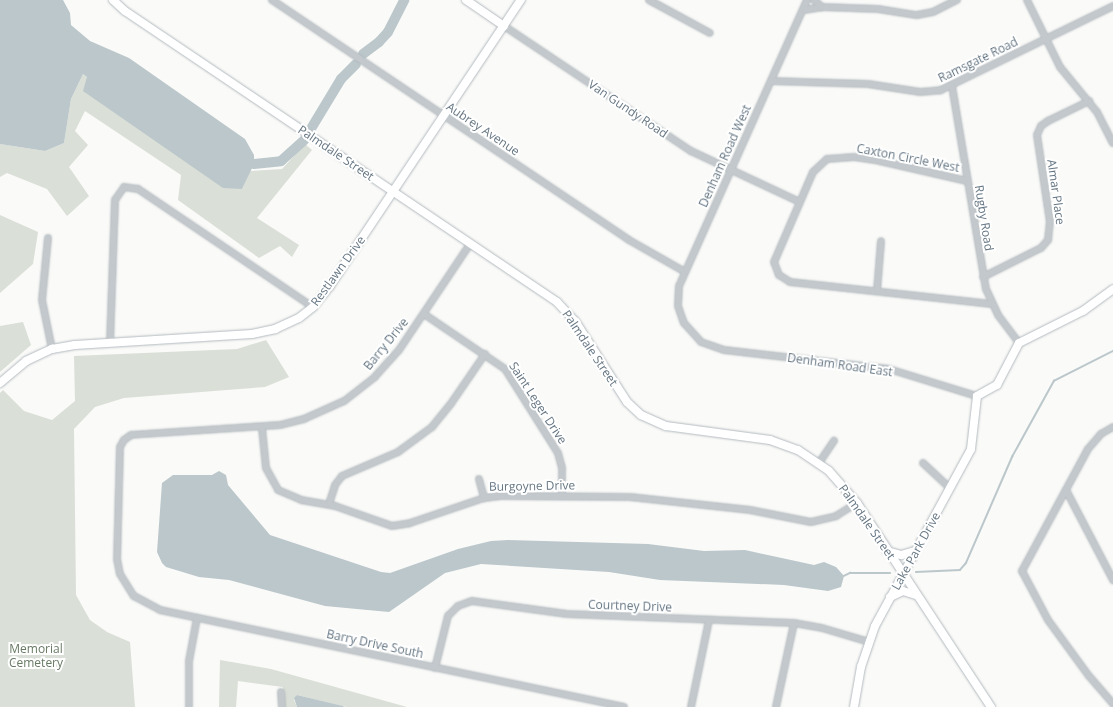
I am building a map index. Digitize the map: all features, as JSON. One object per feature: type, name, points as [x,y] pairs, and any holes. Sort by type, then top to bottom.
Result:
[{"type":"street","name":"Palmdale Street","points":[[113,0],[125,11],[564,308],[621,393],[641,415],[657,423],[675,428],[770,440],[798,450],[819,463],[847,490],[857,503],[887,551],[991,707]]},
{"type":"street","name":"Aubrey Avenue","points":[[272,0],[629,240],[685,272]]},
{"type":"street","name":"Van Gundy Road","points":[[466,0],[691,151],[800,202]]},
{"type":"street","name":"Restlawn Drive","points":[[0,383],[26,361],[52,349],[110,343],[263,332],[299,318],[313,307],[330,286],[521,0]]},
{"type":"street","points":[[649,0],[710,33]]},
{"type":"street","name":"Denham Road West","points":[[681,314],[678,296],[685,272],[804,10],[807,0]]},
{"type":"street","points":[[814,0],[822,7]]},
{"type":"street","points":[[804,10],[822,7],[878,9],[917,15],[933,12],[957,0]]},
{"type":"street","points":[[1027,0],[1062,70],[1089,101],[1105,125],[1113,143]]},
{"type":"street","name":"Ramsgate Road","points":[[771,81],[868,84],[920,92],[941,90],[952,86],[1113,6]]},
{"type":"street","name":"Rugby Road","points":[[952,86],[983,277],[992,304],[1010,334],[1019,343]]},
{"type":"street","name":"Almar Place","points":[[983,277],[1041,248],[1048,240],[1050,222],[1037,135],[1041,126],[1048,121],[1089,101]]},
{"type":"street","name":"Caxton Circle West","points":[[877,291],[790,282],[775,270],[776,255],[818,166],[833,158],[875,160],[967,181]]},
{"type":"street","points":[[110,343],[115,200],[124,187],[138,189],[313,307]]},
{"type":"street","points":[[48,238],[42,300],[52,349]]},
{"type":"street","points":[[881,241],[877,291],[992,304]]},
{"type":"street","name":"Barry Drive","points":[[128,590],[120,574],[117,559],[120,447],[124,440],[131,435],[262,428],[304,419],[353,395],[384,368],[424,314],[470,244]]},
{"type":"street","points":[[977,396],[997,385],[1019,343],[1078,314],[1113,289]]},
{"type":"street","name":"Saint Leger Drive","points":[[424,314],[505,369],[558,453],[562,468],[562,496]]},
{"type":"street","name":"Denham Road East","points":[[681,314],[695,337],[708,346],[719,349],[889,370],[977,396]]},
{"type":"street","points":[[329,504],[334,485],[342,476],[398,452],[432,427],[450,405],[485,354]]},
{"type":"street","name":"Lake Park Drive","points":[[854,707],[869,642],[890,598],[971,449],[977,396]]},
{"type":"street","points":[[1113,427],[1094,441],[1022,571],[1048,620],[1089,676],[1113,704]]},
{"type":"street","name":"Burgoyne Drive","points":[[262,428],[266,468],[275,487],[286,495],[301,500],[329,504],[383,524],[399,526],[484,498],[562,496],[630,497],[750,510],[811,522],[836,516],[857,503]]},
{"type":"street","points":[[819,463],[834,440]]},
{"type":"street","points":[[923,462],[950,488]]},
{"type":"street","points":[[479,479],[484,498]]},
{"type":"street","points":[[1066,490],[1113,580]]},
{"type":"street","points":[[887,551],[901,555],[915,551]]},
{"type":"street","name":"Barry Drive South","points":[[128,590],[148,606],[197,618],[624,707]]},
{"type":"street","points":[[890,598],[903,591],[916,595]]},
{"type":"street","name":"Courtney Drive","points":[[435,668],[448,616],[458,606],[472,601],[567,614],[794,624],[822,628],[869,642]]},
{"type":"street","points":[[189,707],[189,660],[197,618]]},
{"type":"street","points":[[691,707],[710,620]]},
{"type":"street","points":[[776,707],[794,624]]},
{"type":"street","points":[[281,692],[282,707]]},
{"type":"green space","points":[[83,74],[242,189],[250,171],[282,169],[305,144],[312,150],[257,218],[299,245],[292,257],[280,246],[259,258],[178,200],[181,175],[85,111],[75,131],[88,145],[69,167],[89,196],[67,216],[47,189],[7,173],[0,177],[0,144],[45,151],[64,143],[71,99]]},
{"type":"green space","points":[[0,215],[38,232],[33,264],[0,293]]},
{"type":"green space","points":[[23,322],[31,345],[0,372],[0,326]]},
{"type":"green space","name":"Memorial Cemetery","points":[[266,340],[289,377],[265,387],[124,398],[95,407],[74,429],[76,595],[90,620],[107,632],[130,642],[135,707],[0,707],[0,393],[3,390],[24,411],[52,420],[75,401],[74,356],[237,349]]},
{"type":"green space","points":[[220,660],[271,669],[407,707],[346,707],[297,695],[294,700],[297,707],[285,707],[283,687],[238,681],[236,707],[219,707]]},
{"type":"shaded area","points":[[0,0],[63,0],[70,13],[71,25],[90,41],[129,58],[245,139],[254,155],[254,164],[242,189],[223,188],[83,91],[87,77],[83,74],[71,99],[64,143],[45,151],[0,144]]},
{"type":"shaded area","points":[[219,471],[226,475],[228,485],[270,535],[381,572],[390,573],[458,549],[491,541],[508,540],[648,544],[704,551],[745,550],[814,565],[824,562],[836,567],[844,576],[841,587],[828,591],[784,585],[660,580],[609,572],[481,564],[445,573],[389,612],[325,606],[229,580],[199,577],[166,567],[162,563],[157,552],[162,483],[173,475],[212,475]]},
{"type":"shaded area","points":[[297,695],[344,707],[297,707],[294,698]]},
{"type":"waterway","points":[[363,54],[379,42],[388,32],[404,0]]},
{"type":"waterway","points":[[312,127],[341,79],[356,64]]},
{"type":"waterway","points":[[254,164],[281,161],[304,140]]},
{"type":"waterway","points":[[916,572],[960,570],[966,563],[1012,457],[1054,381],[1113,351]]},
{"type":"waterway","points":[[844,576],[850,573],[890,573]]}]
